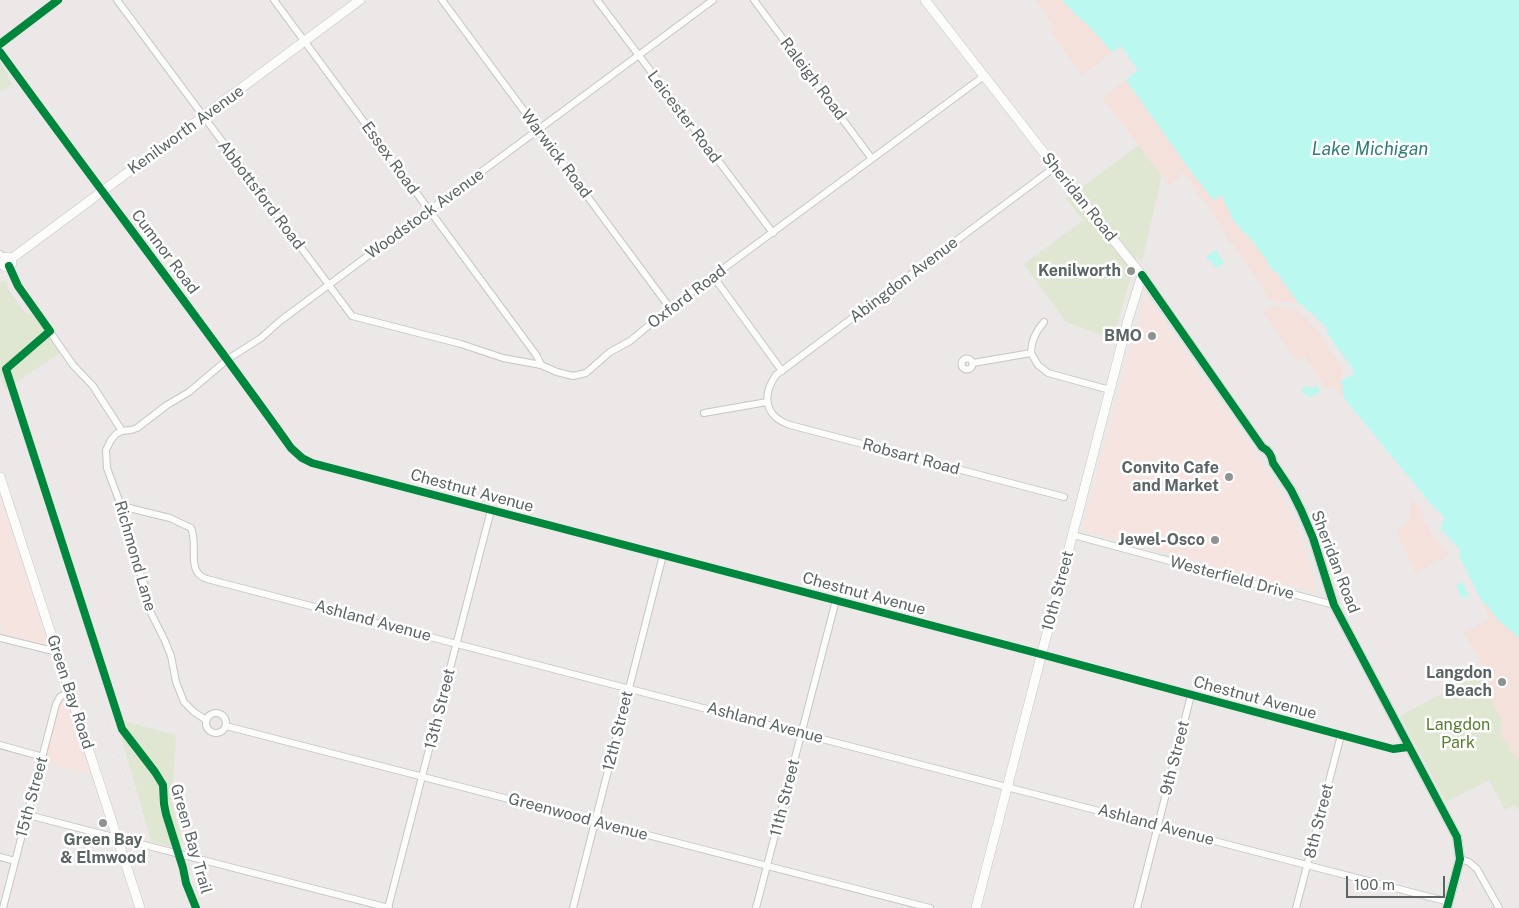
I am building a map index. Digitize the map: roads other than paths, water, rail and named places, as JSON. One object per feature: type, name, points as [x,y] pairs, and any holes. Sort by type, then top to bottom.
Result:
[{"type":"street","points":[[0,44],[58,0]]},
{"type":"street","name":"Abbottsford Road","points":[[117,0],[352,316]]},
{"type":"street","name":"Essex Road","points":[[274,0],[542,365]]},
{"type":"street","name":"Kenilworth Avenue","points":[[5,262],[204,117],[360,0]]},
{"type":"street","name":"Warwick Road","points":[[442,0],[670,308]]},
{"type":"street","name":"Leicester Road","points":[[597,0],[773,233]]},
{"type":"street","name":"Woodstock Avenue","points":[[122,431],[137,428],[166,405],[189,392],[228,360],[261,338],[280,321],[713,0]]},
{"type":"street","name":"Raleigh Road","points":[[754,0],[872,159]]},
{"type":"street","name":"Sheridan Road","points":[[925,0],[1142,276],[1262,447],[1262,453],[1272,463],[1291,490],[1315,545],[1334,605],[1457,838],[1460,859],[1448,905]]},
{"type":"street","name":"Cumnor Road","points":[[0,52],[291,448],[302,458],[312,463]]},
{"type":"street","name":"Oxford Road","points":[[352,316],[461,344],[503,358],[542,365],[565,374],[578,375],[586,373],[610,352],[630,341],[670,308],[984,76]]},
{"type":"street","name":"Abingdon Avenue","points":[[767,402],[770,385],[776,375],[782,370],[1055,167]]},
{"type":"street","points":[[5,262],[18,286],[73,365],[93,386],[122,431]]},
{"type":"street","points":[[713,276],[782,370]]},
{"type":"street","name":"10th Street","points":[[976,908],[1128,320],[1142,276]]},
{"type":"street","points":[[1044,322],[1033,339],[1031,353],[1038,365],[1048,373],[1110,390]]},
{"type":"street","points":[[973,363],[1031,353]]},
{"type":"street","points":[[704,414],[767,402]]},
{"type":"street","name":"Robsart Road","points":[[767,402],[777,418],[790,425],[1064,497]]},
{"type":"street","name":"Richmond Lane","points":[[122,431],[111,440],[105,455],[107,468],[121,506],[126,537],[145,586],[148,607],[168,649],[176,682],[184,702],[188,708],[206,720]]},
{"type":"street","name":"Chestnut Avenue","points":[[312,463],[1042,654],[1191,696],[1393,749],[1408,747]]},
{"type":"street","name":"Green Bay Road","points":[[0,477],[140,908]]},
{"type":"street","name":"Ashland Avenue","points":[[121,506],[170,518],[191,528],[194,538],[195,568],[201,577],[1308,865],[1448,905]]},
{"type":"street","name":"13th Street","points":[[389,908],[492,510]]},
{"type":"street","name":"Westerfield Drive","points":[[1072,535],[1334,605]]},
{"type":"street","name":"12th Street","points":[[573,908],[663,555]]},
{"type":"street","name":"11th Street","points":[[756,908],[836,600]]},
{"type":"street","points":[[0,638],[57,652]]},
{"type":"street","name":"15th Street","points":[[3,908],[56,704],[60,697],[70,692]]},
{"type":"street","name":"9th Street","points":[[1136,908],[1191,696]]},
{"type":"street","name":"Greenwood Avenue","points":[[218,713],[226,719],[226,726],[222,731],[213,733],[206,726],[206,720],[211,714],[218,713]]},
{"type":"street","name":"Greenwood Avenue","points":[[226,726],[930,908]]},
{"type":"street","name":"8th Street","points":[[1296,908],[1341,735]]},
{"type":"street","points":[[0,745],[42,757]]},
{"type":"street","points":[[28,814],[389,908]]},
{"type":"street","points":[[0,857],[15,861]]},
{"type":"street","points":[[1460,859],[1469,862],[1477,868],[1499,908]]},
{"type":"water","name":"Lake Michigan","points":[[1062,0],[1519,0],[1519,638],[1497,619],[1488,606],[1483,603],[1459,556],[1460,549],[1441,529],[1444,516],[1431,504],[1344,398],[1341,381],[1349,376],[1351,377],[1354,371],[1328,334],[1326,327],[1298,303],[1278,274],[1270,268],[1266,259],[1250,238],[1231,217],[1222,195],[1214,200],[1192,173],[1126,80],[1138,70],[1121,46],[1112,52]]},
{"type":"water","points":[[1216,250],[1224,263],[1219,267],[1215,267],[1211,261],[1206,259],[1207,256]]},
{"type":"water","points":[[1305,386],[1311,388],[1317,386],[1320,392],[1310,398],[1301,390]]},
{"type":"water","points":[[1462,582],[1469,596],[1463,599],[1456,586]]},
{"type":"railway","points":[[0,389],[168,908]]},
{"type":"place","name":"Kenilworth","points":[[1131,271]]},
{"type":"place","name":"BMO","points":[[1152,336]]},
{"type":"place","name":"Convito Cafe and Market","points":[[1229,477]]},
{"type":"place","name":"Jewel-Osco","points":[[1215,540]]},
{"type":"place","name":"Langdon Beach","points":[[1502,682]]},
{"type":"place","name":"Green Bay & Elmwood","points":[[103,823]]},
{"type":"park label","name":"Langdon Park","points":[[1458,734]]}]
